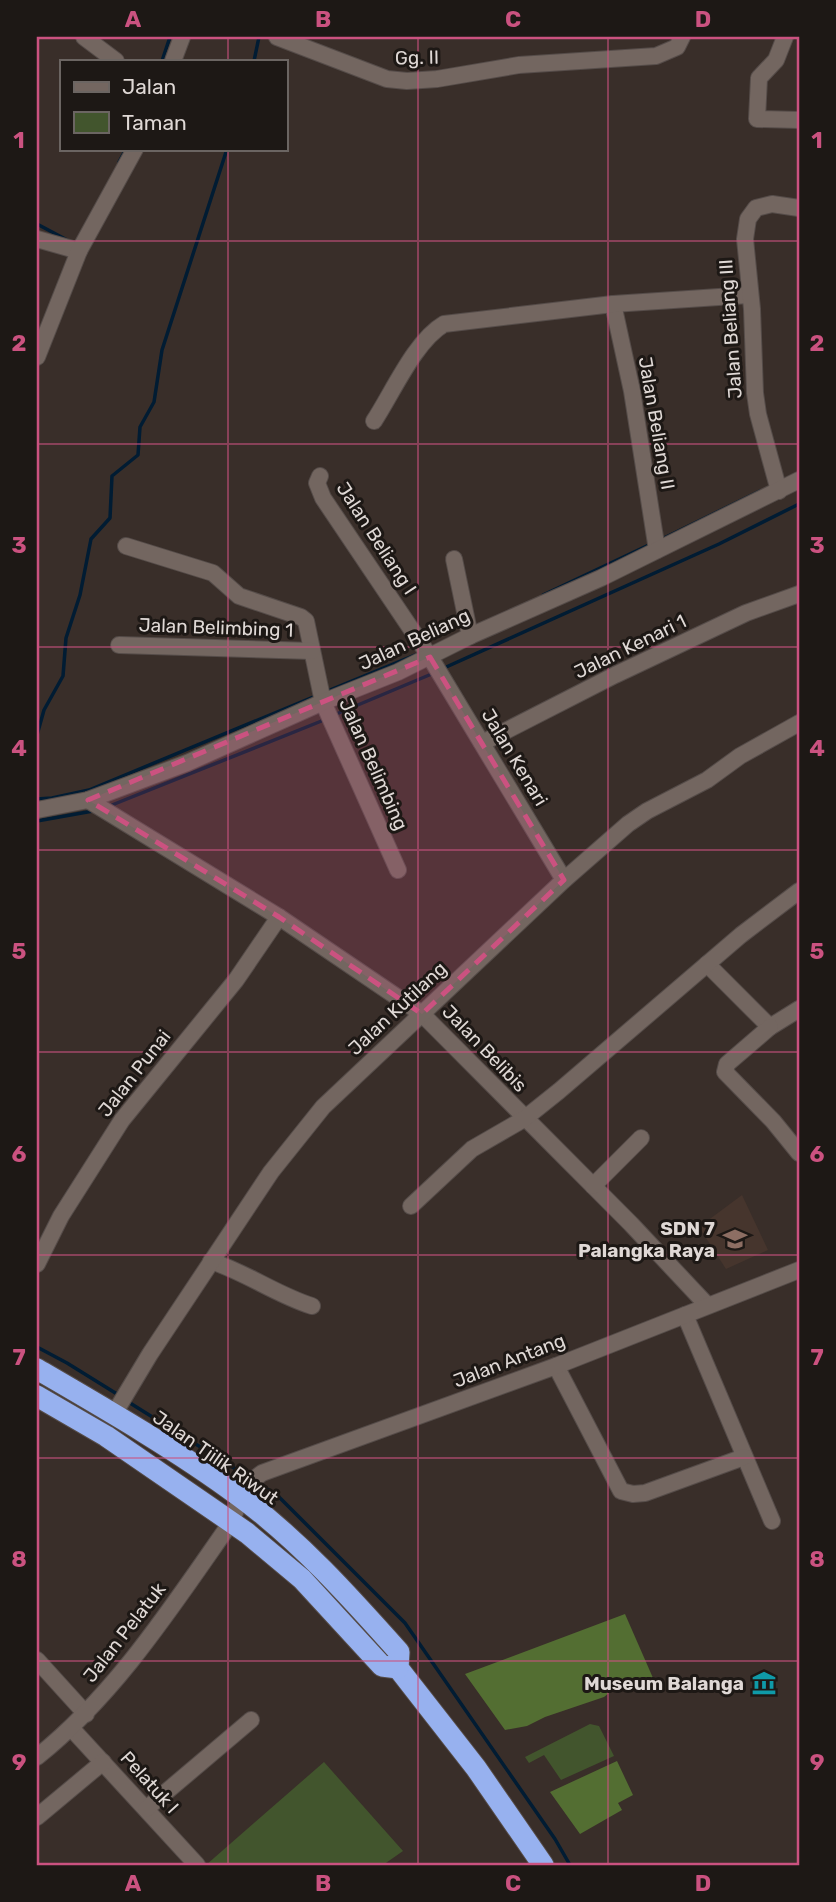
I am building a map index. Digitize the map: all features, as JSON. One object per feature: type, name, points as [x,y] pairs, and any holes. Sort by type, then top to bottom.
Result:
[{"type":"highway","name":"Jalan Tjilik Riwut","points":[[37,1369],[114,1414],[240,1496],[308,1557],[399,1652],[398,1668],[476,1768],[543,1865]]},
{"type":"highway","name":"Jalan Tjilik Riwut","points":[[37,1395],[106,1436],[232,1521],[302,1579],[382,1666],[398,1668]]},
{"type":"street","points":[[84,37],[115,60]]},
{"type":"street","points":[[173,60],[182,37]]},
{"type":"street","name":"Gg. II","points":[[277,37],[387,79],[407,81],[437,79],[519,65],[656,56],[677,47],[682,37]]},
{"type":"street","points":[[785,37],[776,60],[759,78],[757,119],[799,120]]},
{"type":"street","points":[[37,357],[79,251],[134,150]]},
{"type":"street","name":"Jalan Beliang III","points":[[779,491],[758,414],[745,239],[752,213],[763,205],[799,208]]},
{"type":"street","points":[[37,239],[79,251]]},
{"type":"street","points":[[374,421],[414,354],[429,335],[444,324],[613,304],[749,295]]},
{"type":"street","name":"Jalan Beliang II","points":[[613,304],[632,391],[657,550]]},
{"type":"street","name":"Jalan Beliang I","points":[[320,476],[317,483],[323,498],[430,657]]},
{"type":"street","name":"Jalan Beliang","points":[[37,810],[88,800],[187,763],[430,657],[470,636],[601,578],[799,480]]},
{"type":"street","name":"Jalan Belimbing","points":[[127,546],[214,573],[239,596],[303,618],[307,624],[323,702],[398,870]]},
{"type":"street","points":[[454,559],[470,636]]},
{"type":"street","name":"Jalan Kenari 1","points":[[482,743],[615,675],[746,613],[799,594]]},
{"type":"street","name":"Jalan Belimbing 1","points":[[119,645],[312,651]]},
{"type":"street","name":"Jalan Kenari","points":[[430,657],[564,880]]},
{"type":"street","name":"Jalan Kutilang","points":[[114,1414],[150,1354],[271,1172],[303,1129],[343,1087],[564,880],[628,824],[647,811],[707,780],[740,756],[799,723]]},
{"type":"street","name":"Jalan Belibis","points":[[88,800],[279,917],[422,1014],[707,1305]]},
{"type":"street","points":[[411,1206],[472,1149],[524,1119],[707,964],[799,891]]},
{"type":"street","name":"Jalan Punai","points":[[37,1264],[61,1216],[122,1120],[236,980],[279,917]]},
{"type":"street","points":[[707,964],[770,1027]]},
{"type":"street","points":[[799,1009],[770,1027],[727,1064],[725,1072],[773,1121],[799,1153]]},
{"type":"street","points":[[593,1186],[641,1138]]},
{"type":"street","points":[[211,1261],[247,1275],[279,1294],[312,1306]]},
{"type":"street","name":"Jalan Antang","points":[[240,1496],[248,1482],[262,1473],[556,1366],[799,1270]]},
{"type":"street","points":[[685,1315],[772,1521]]},
{"type":"street","points":[[556,1366],[621,1491],[645,1493],[744,1457]]},
{"type":"street","name":"Jalan Pelatuk","points":[[37,1757],[72,1729],[131,1661],[232,1521],[240,1496]]},
{"type":"street","points":[[37,1660],[86,1714]]},
{"type":"street","points":[[146,1809],[251,1720]]},
{"type":"street","name":"Pelatuk I","points":[[72,1729],[197,1865]]},
{"type":"street","points":[[37,1817],[103,1762]]},
{"type":"highlighted area","points":[[430,657],[564,880],[422,1014],[279,917],[88,800]]},
{"type":"shaded area","name":"SDN 7 Palangka Raya","points":[[742,1195],[768,1250],[726,1269],[699,1227]]},
{"type":"green space","points":[[625,1614],[653,1678],[641,1683],[619,1685],[604,1697],[527,1726],[505,1730],[465,1674]]},
{"type":"green space","points":[[590,1724],[599,1726],[614,1756],[561,1780],[544,1755],[529,1763],[525,1757]]},
{"type":"green space","points":[[617,1761],[633,1795],[618,1803],[622,1810],[580,1834],[550,1792]]},
{"type":"green space","points":[[324,1762],[403,1851],[383,1865],[206,1865]]},
{"type":"waterway","points":[[162,60],[170,37]]},
{"type":"waterway","points":[[254,60],[259,37]]},
{"type":"waterway","points":[[119,162],[125,150]]},
{"type":"waterway","points":[[37,735],[44,710],[63,676],[66,638],[80,595],[91,539],[110,518],[112,476],[138,455],[140,427],[154,402],[162,350],[227,150]]},
{"type":"waterway","points":[[37,224],[69,241]]},
{"type":"waterway","points":[[660,540],[760,491]]},
{"type":"waterway","points":[[444,668],[719,544],[799,504]]},
{"type":"waterway","points":[[543,595],[653,543]]},
{"type":"waterway","points":[[325,692],[415,655]]},
{"type":"waterway","points":[[334,715],[434,673]]},
{"type":"waterway","points":[[37,799],[89,790],[318,695]]},
{"type":"waterway","points":[[107,807],[324,720]]},
{"type":"waterway","points":[[37,821],[93,811]]},
{"type":"waterway","points":[[37,1347],[117,1394]]},
{"type":"waterway","points":[[130,1403],[250,1478]]},
{"type":"waterway","points":[[256,1482],[278,1496],[405,1623],[555,1839],[570,1865]]},
{"type":"place","name":"SDN 7 Palangka Raya","points":[[735,1239]]},
{"type":"place","name":"Museum Balanga","points":[[764,1683]]}]
